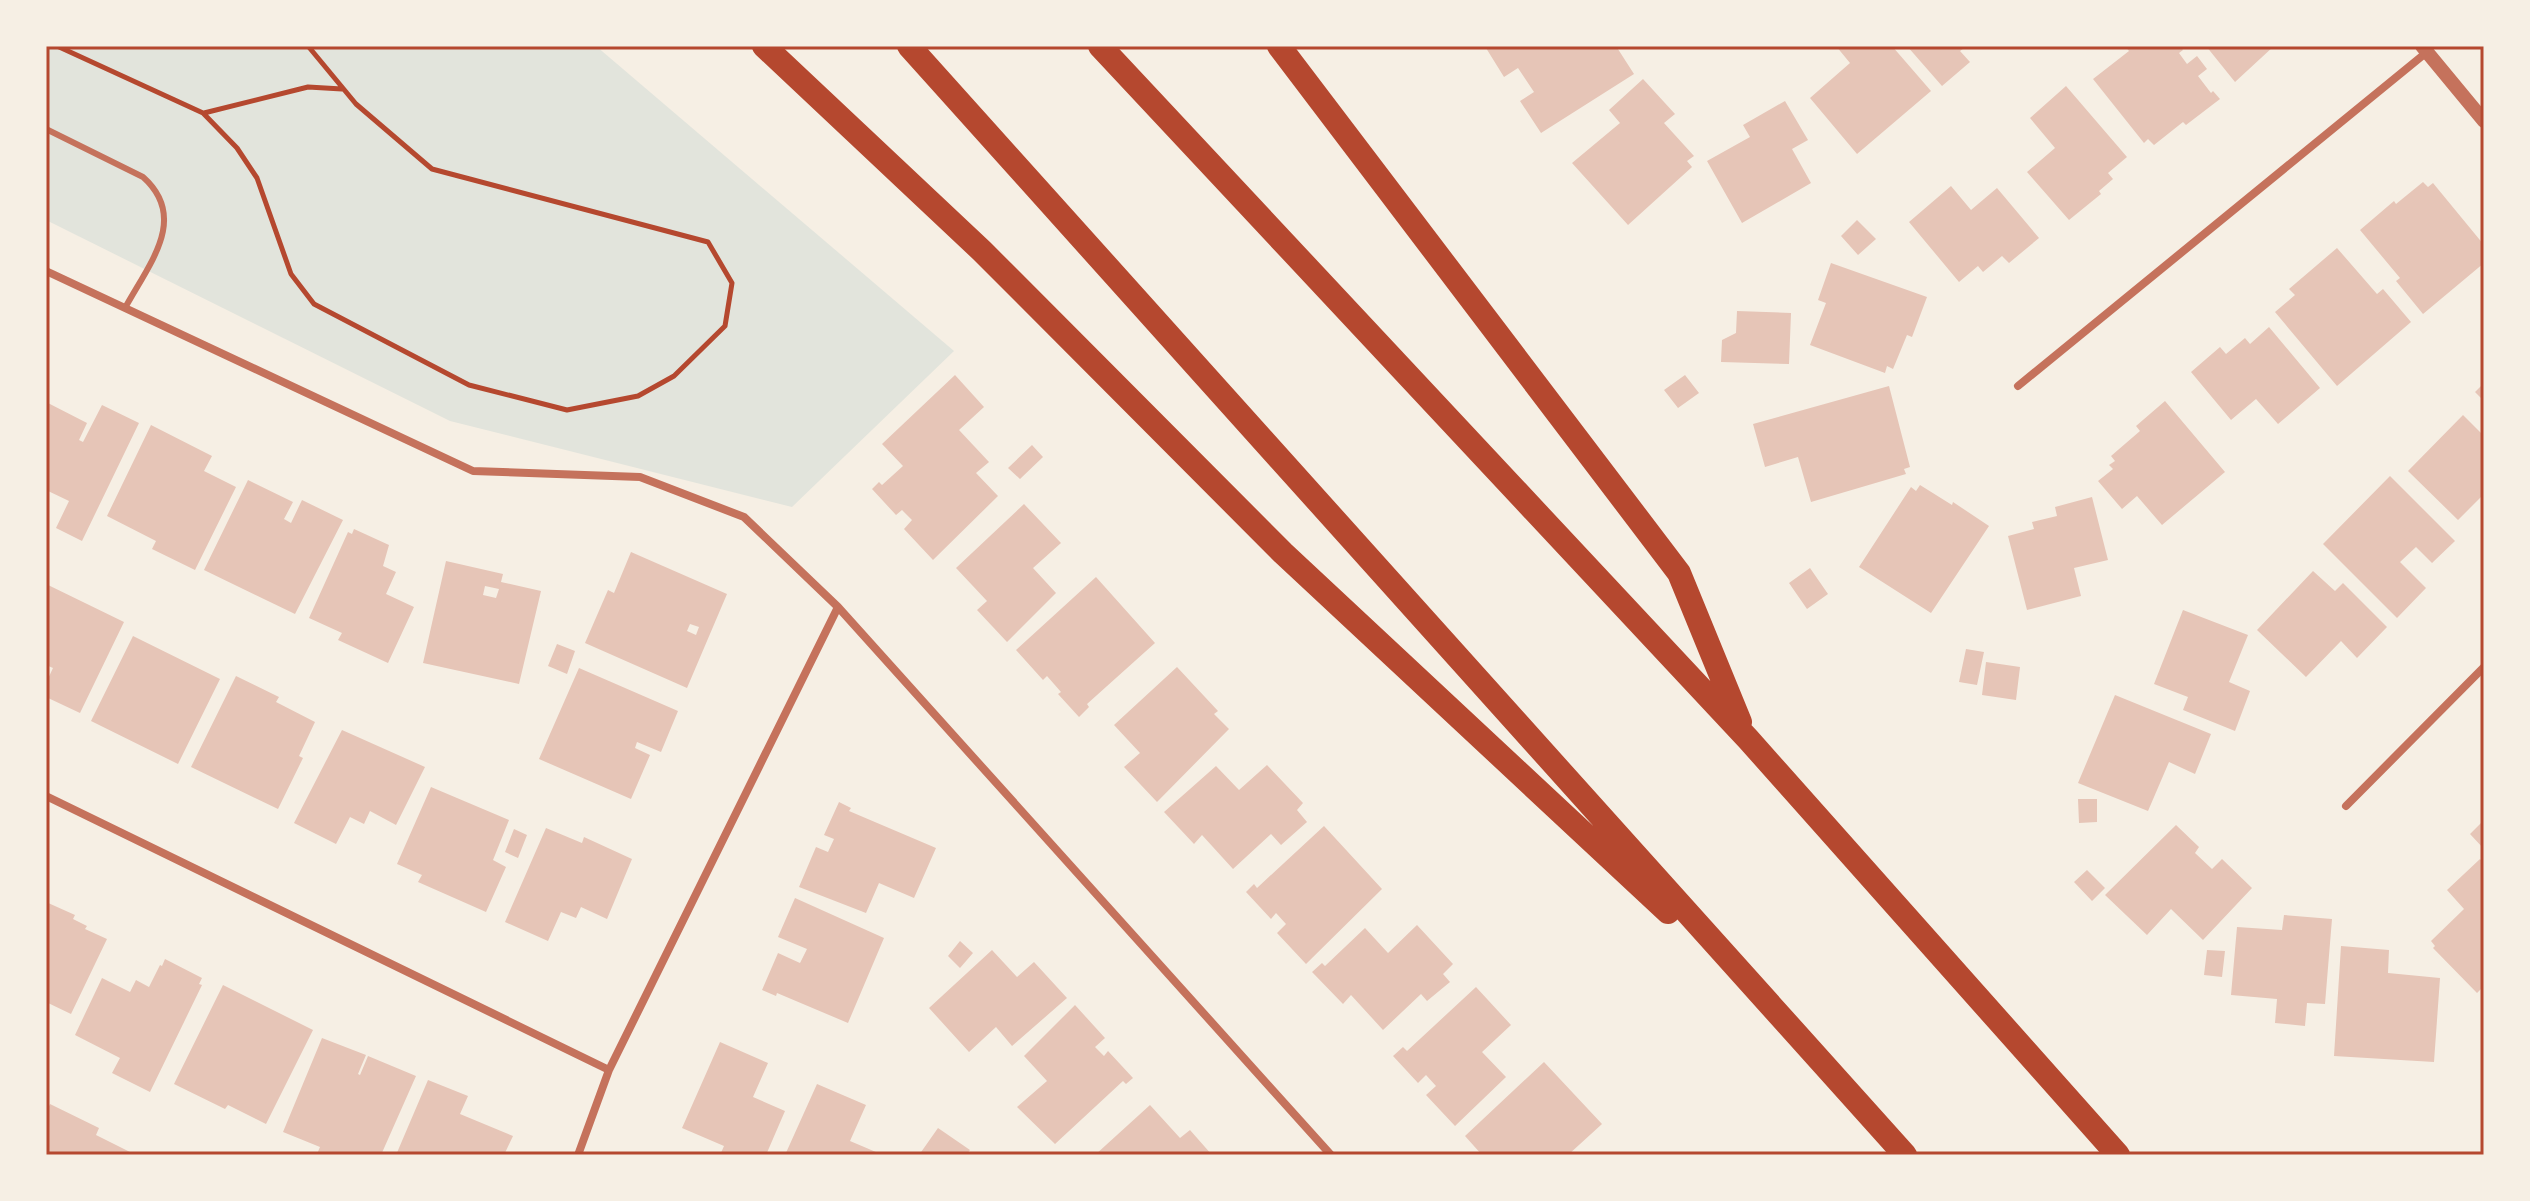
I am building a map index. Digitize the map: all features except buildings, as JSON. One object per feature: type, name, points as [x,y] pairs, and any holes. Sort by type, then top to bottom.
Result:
[{"type":"highway","points":[[764,46],[982,251],[1283,553],[1784,1020]]},
{"type":"highway","points":[[909,46],[1905,1155]]},
{"type":"highway","points":[[1100,46],[1748,739],[2118,1155]]},
{"type":"highway","points":[[1279,46],[1679,573],[1748,739]]},
{"type":"street","points":[[2018,386],[2424,49],[2484,121]]},
{"type":"street","points":[[46,271],[473,471],[640,477],[744,517],[838,607],[1331,1155]]},
{"type":"street","points":[[578,1155],[609,1070],[838,607]]},
{"type":"street","points":[[2346,806],[2484,667]]},
{"type":"street","points":[[46,796],[609,1070]]},
{"type":"lane","points":[[46,129],[143,177],[156,189],[163,202],[166,221],[159,244],[125,308]]},
{"type":"path","points":[[57,46],[203,113],[237,148],[257,178],[291,274],[314,304],[469,385],[567,410],[638,396],[674,376],[725,326],[732,283],[708,242],[432,169],[356,104],[308,46]]},
{"type":"path","points":[[203,113],[308,87],[343,89]]},
{"type":"shaded area","points":[[46,46],[596,46],[954,351],[792,507],[450,421],[46,220]]}]
